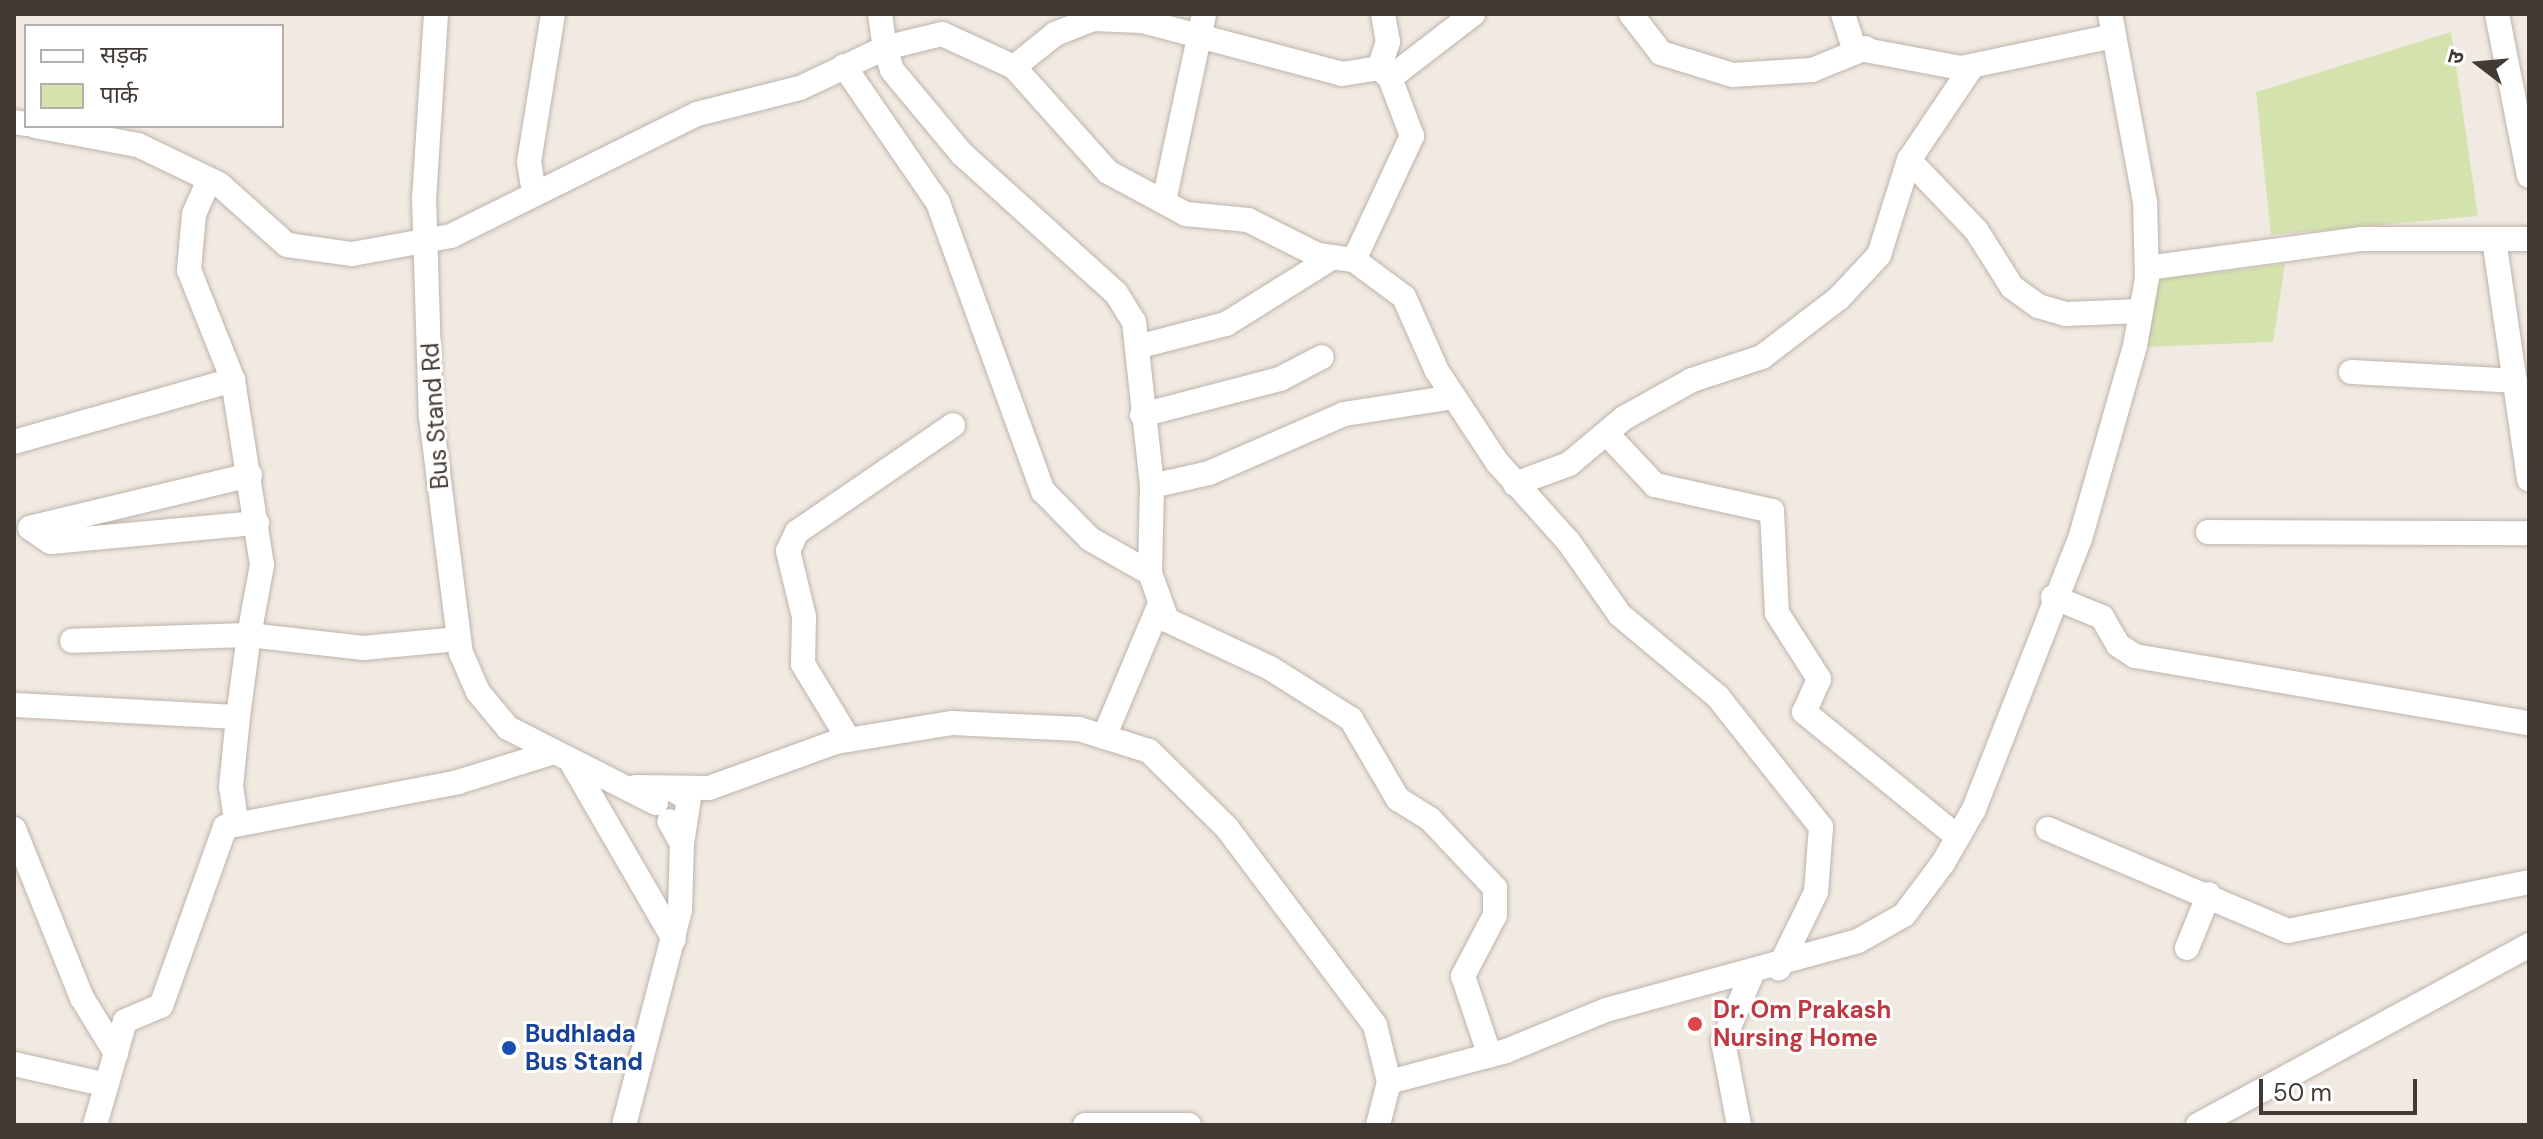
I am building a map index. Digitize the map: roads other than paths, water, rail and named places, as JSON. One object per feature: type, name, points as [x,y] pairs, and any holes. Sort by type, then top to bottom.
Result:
[{"type":"street","name":"Bus Stand Rd","points":[[436,14],[426,236],[431,417],[459,639],[478,692],[508,728],[573,765],[636,787],[675,807]]},
{"type":"street","points":[[534,193],[529,162],[553,14]]},
{"type":"street","points":[[880,14],[892,70],[962,154],[1116,293],[1134,322],[1152,486],[1150,573],[1159,606],[1182,631],[1270,668],[1351,719],[1398,799],[1430,819],[1495,888],[1495,915],[1463,976],[1490,1056]]},
{"type":"street","points":[[1137,347],[1226,324],[1344,258],[1412,136],[1384,73],[1388,42],[1383,14]]},
{"type":"street","points":[[1014,67],[1055,34],[1093,19],[1200,25],[1342,74],[1384,73],[1473,14]]},
{"type":"street","points":[[1631,14],[1661,53],[1733,75],[1812,70],[1866,48]]},
{"type":"street","points":[[1389,1082],[1490,1056],[1606,1010],[1779,968],[1858,941],[1904,915],[1958,837],[2106,461],[2141,311],[2147,268],[2145,202],[2112,25],[1971,68],[1854,48],[1843,14]]},
{"type":"street","points":[[2497,14],[2529,176]]},
{"type":"street","points":[[1164,201],[1200,25]]},
{"type":"street","points":[[46,128],[138,145],[209,180],[287,245],[352,254],[426,236],[451,236],[697,114],[800,88],[885,48],[942,34],[1014,67],[1082,150],[1186,214],[1248,220],[1344,258],[1404,297],[1454,397],[1515,484],[1568,541],[1620,615],[1747,729],[1821,827],[1816,892],[1779,968]]},
{"type":"street","points":[[844,66],[938,203],[1043,491],[1090,539],[1150,573]]},
{"type":"street","points":[[1515,484],[1569,464],[1608,435],[1624,418],[1692,380],[1762,357],[1839,298],[1879,255],[1909,160],[1971,68]]},
{"type":"street","points":[[1909,160],[1976,230],[2012,287],[2038,306],[2066,314],[2141,311]]},
{"type":"street","points":[[209,180],[194,214],[189,270],[233,380],[262,565],[238,717],[231,787],[236,821]]},
{"type":"street","points":[[2494,239],[2528,470]]},
{"type":"street","points":[[2147,268],[2281,246],[2529,239]]},
{"type":"street","points":[[1142,415],[1280,379],[1322,357]]},
{"type":"street","points":[[2351,372],[2515,381]]},
{"type":"street","points":[[14,442],[233,380]]},
{"type":"street","points":[[1152,486],[1209,473],[1344,414],[1454,397]]},
{"type":"street","points":[[849,740],[803,664],[804,617],[788,551],[797,532],[953,425]]},
{"type":"street","points":[[1608,435],[1655,485],[1772,511],[1777,613],[1819,679],[1804,712],[1958,837]]},
{"type":"street","points":[[22,529],[250,475]]},
{"type":"street","points":[[22,529],[51,542],[257,523]]},
{"type":"street","points":[[2208,532],[2529,533]]},
{"type":"street","points":[[2053,597],[2102,617],[2118,645],[2135,656],[2529,723]]},
{"type":"street","points":[[1104,737],[1159,606]]},
{"type":"street","points":[[72,641],[249,635],[363,648],[459,639]]},
{"type":"street","points":[[14,705],[238,717]]},
{"type":"street","points":[[624,1125],[674,939],[682,844],[675,807],[709,788],[849,740],[952,723],[1104,737],[1149,751],[1227,828],[1375,1025],[1389,1082],[1378,1125]]},
{"type":"street","points":[[95,1125],[125,1021],[161,1006],[225,827],[236,821],[458,782],[551,753]]},
{"type":"street","points":[[573,765],[674,939]]},
{"type":"street","points":[[14,829],[82,998],[116,1053]]},
{"type":"street","points":[[2048,829],[2305,932],[2529,882]]},
{"type":"street","points":[[2187,948],[2209,894]]},
{"type":"street","points":[[2198,1125],[2529,945]]},
{"type":"street","points":[[1739,1125],[1723,1041],[1752,974]]},
{"type":"street","points":[[14,1064],[107,1085]]},
{"type":"street","points":[[1085,1125],[1189,1125]]},
{"type":"place","name":"Dr. Om Prakash Nursing Home","points":[[1695,1024]]},
{"type":"place","name":"Budhlada Bus Stand","points":[[509,1048]]}]
